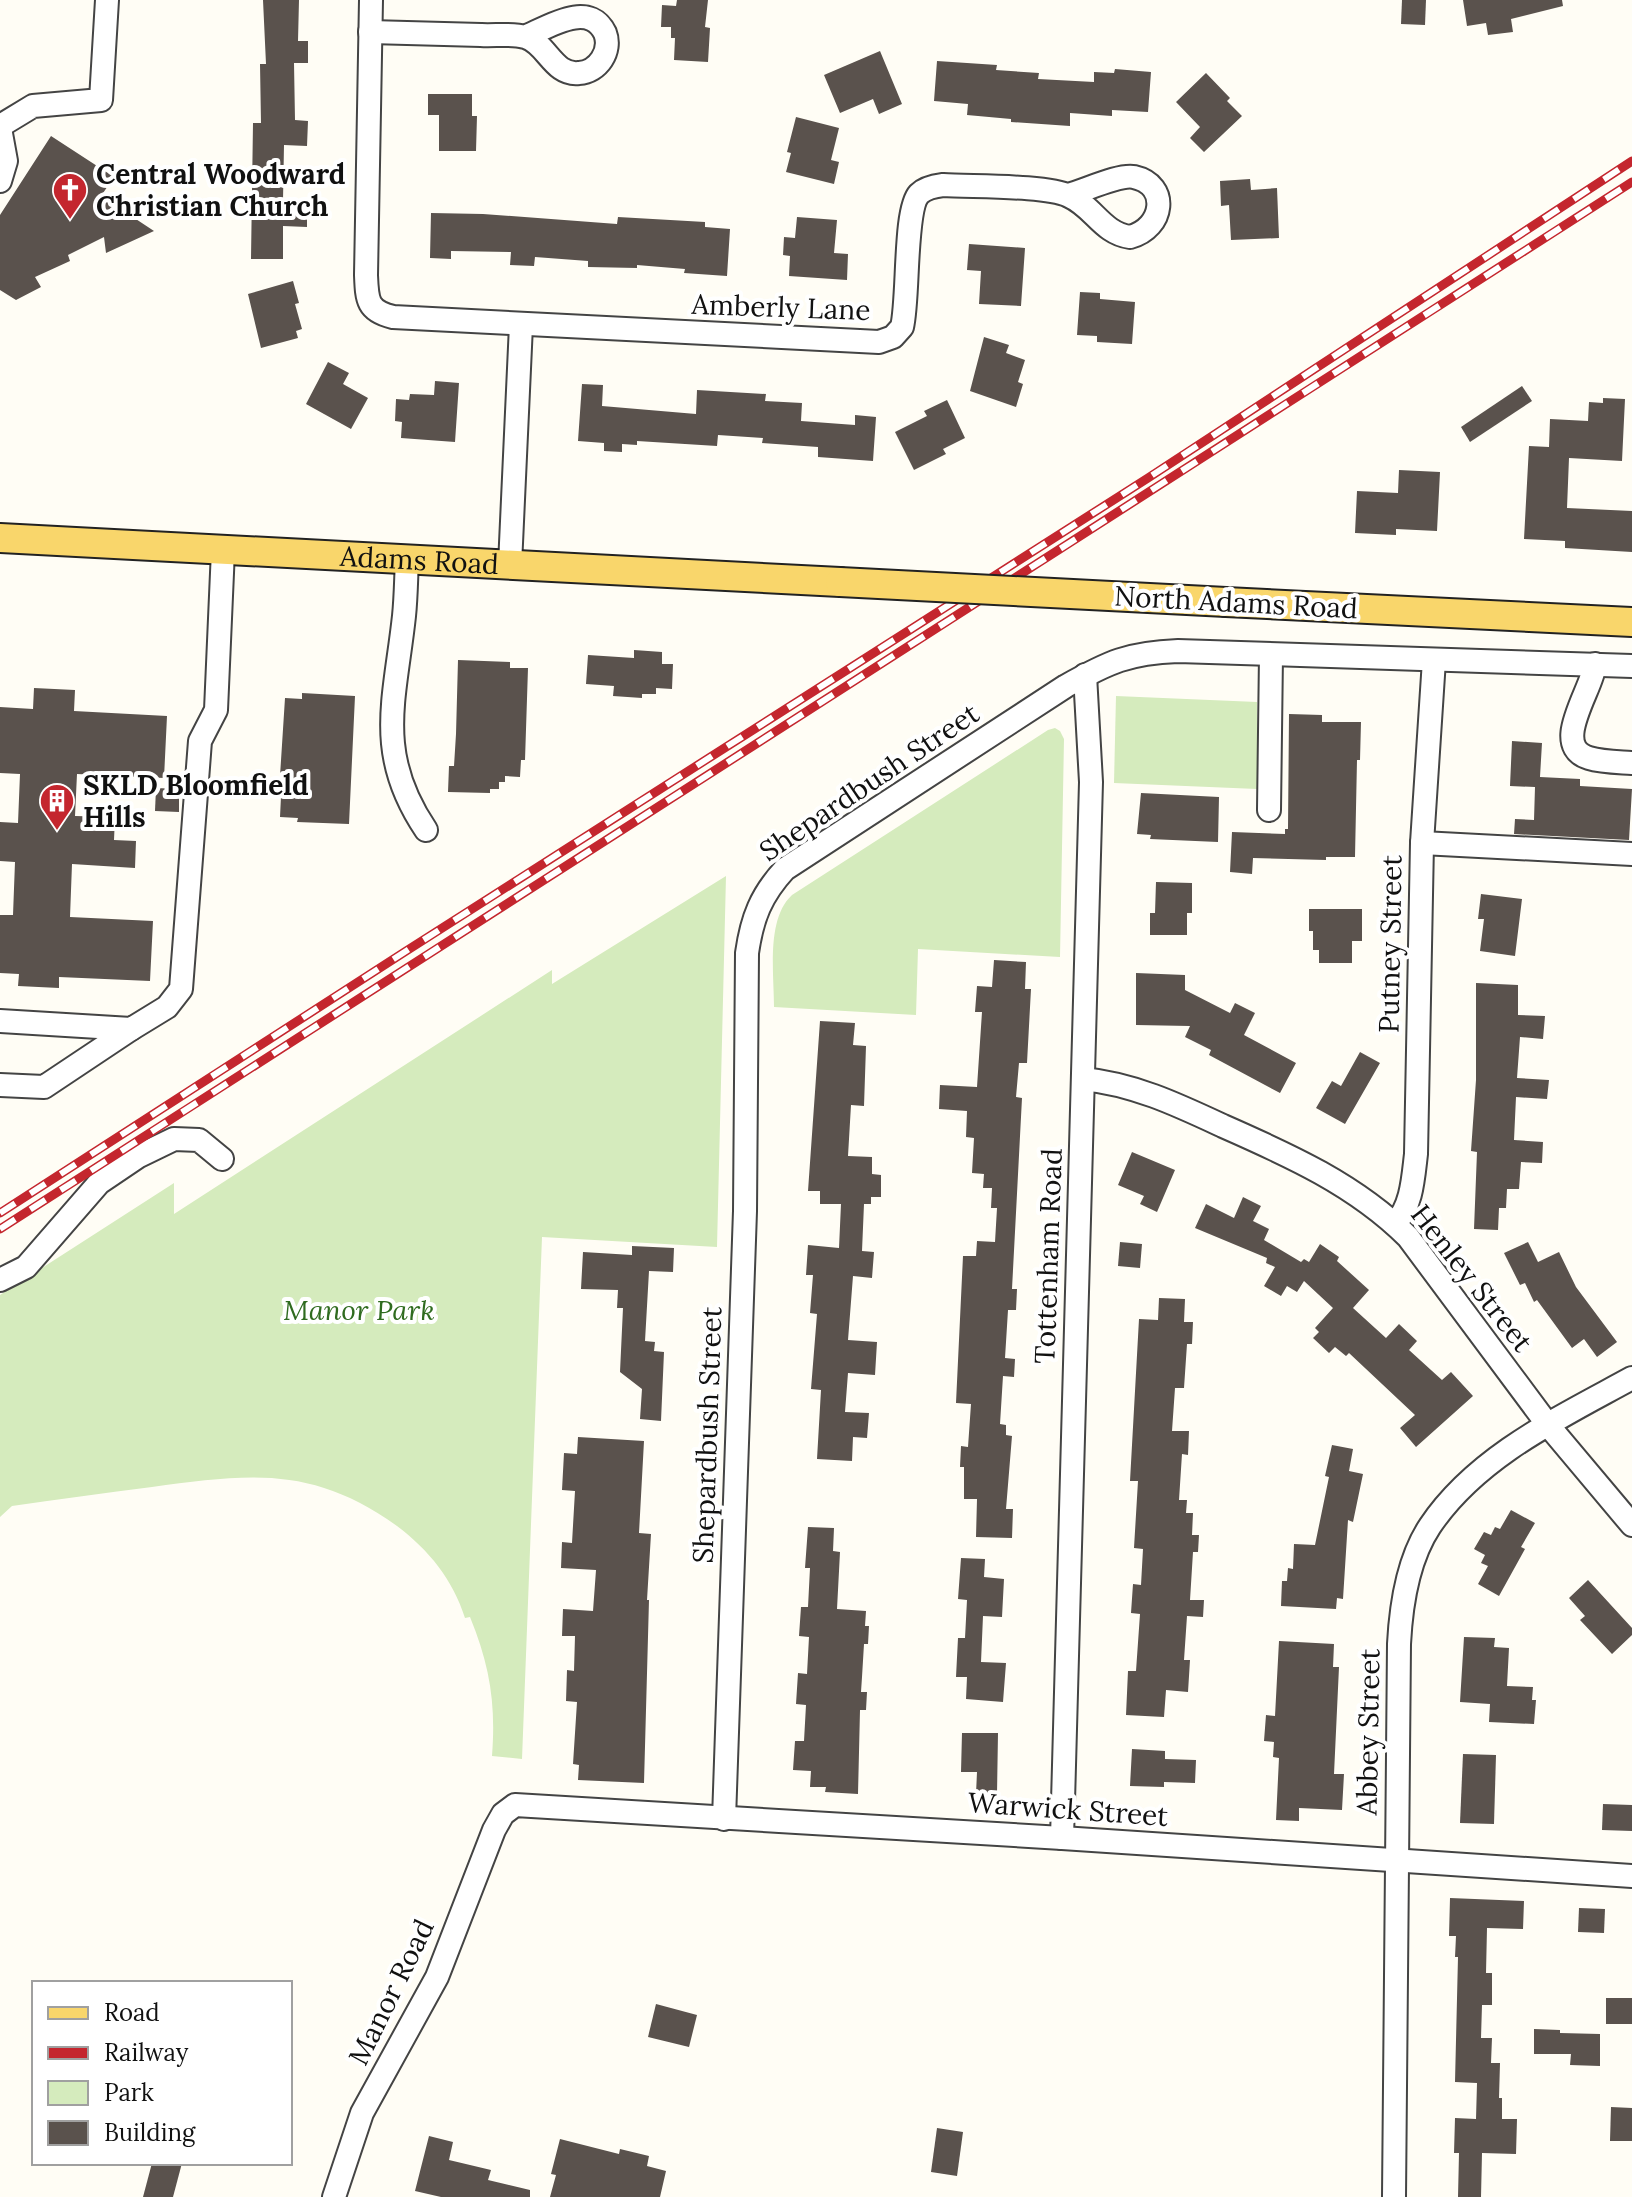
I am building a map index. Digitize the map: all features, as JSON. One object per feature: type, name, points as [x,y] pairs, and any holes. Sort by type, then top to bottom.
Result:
[{"type":"main road","name":"Adams Road","points":[[0,538],[840,582]]},
{"type":"main road","name":"North Adams Road","points":[[840,582],[1632,622]]},
{"type":"street","points":[[0,181],[6,161],[0,127],[33,106],[101,100],[107,0]]},
{"type":"street","points":[[371,0],[370,32],[525,37]]},
{"type":"street","name":"Amberly Lane","points":[[370,32],[366,275],[370,305],[379,314],[521,325],[879,342],[893,337],[902,327],[905,316],[911,216],[917,195],[943,185],[1057,191],[1068,195]]},
{"type":"street","points":[[510,565],[521,325]]},
{"type":"street","points":[[0,1085],[44,1087],[167,1007],[181,989],[200,741],[216,710],[223,550]]},
{"type":"street","points":[[407,560],[404,616],[391,706],[391,739],[402,789],[426,830]]},
{"type":"street","name":"Shepardbush Street","points":[[724,1819],[744,1227],[747,953],[755,913],[769,886],[785,869],[1085,675],[1121,658],[1154,652],[1632,666]]},
{"type":"street","points":[[1269,810],[1271,655]]},
{"type":"street","name":"Putney Street","points":[[1395,1224],[1404,1214],[1408,1201],[1416,1154],[1422,843],[1434,660]]},
{"type":"street","points":[[1595,664],[1594,678],[1571,733],[1574,747],[1586,758],[1632,763]]},
{"type":"street","name":"Tottenham Road","points":[[1062,1838],[1091,782],[1085,675]]},
{"type":"street","points":[[1422,843],[1632,854]]},
{"type":"street","points":[[0,1021],[131,1029]]},
{"type":"street","name":"Henley Street","points":[[1083,1079],[1132,1087],[1288,1155],[1356,1193],[1395,1224],[1456,1300],[1548,1425],[1632,1525]]},
{"type":"street","points":[[0,1280],[26,1267],[99,1183],[139,1156],[174,1139],[199,1140],[222,1159]]},
{"type":"street","name":"Abbey Street","points":[[1394,2197],[1400,1617],[1416,1558],[1429,1528],[1464,1487],[1516,1444],[1632,1378]]},
{"type":"street","name":"Warwick Street","points":[[503,1814],[515,1805],[537,1804],[724,1819],[1632,1876]]},
{"type":"street","name":"Manor Road","points":[[334,2197],[362,2113],[437,1977],[503,1814]]},
{"type":"green space","points":[[1116,696],[1257,702],[1257,789],[1114,783]]},
{"type":"green space","points":[[1055,728],[1064,739],[1060,957],[918,949],[916,1015],[774,1007],[775,932],[778,918],[792,895]]},
{"type":"green space","name":"Manor Park","points":[[726,876],[717,1247],[542,1237],[522,1759],[492,1756],[492,1702],[482,1652],[470,1617],[465,1618],[454,1591],[438,1567],[397,1526],[336,1492],[308,1483],[279,1479],[219,1479],[12,1506],[0,1517],[0,1295],[174,1183],[174,1214],[552,970],[552,984]]},
{"type":"building","points":[[263,0],[299,0],[298,41],[308,41],[308,63],[294,63],[295,120],[308,121],[307,146],[284,145],[283,200],[307,201],[307,227],[283,226],[283,259],[251,259],[253,123],[261,123],[260,64],[266,64]]},
{"type":"building","points":[[677,0],[708,0],[705,27],[710,28],[708,62],[674,60],[675,38],[671,38],[671,27],[661,27],[662,5],[676,6]]},
{"type":"building","points":[[1402,0],[1426,0],[1425,25],[1401,24]]},
{"type":"building","points":[[1463,0],[1562,0],[1563,6],[1511,19],[1513,32],[1488,35],[1486,23],[1467,26]]},
{"type":"building","points":[[880,51],[902,104],[879,114],[873,99],[840,113],[824,75]]},
{"type":"building","points":[[937,61],[997,65],[996,70],[1039,73],[1038,79],[1094,82],[1094,72],[1114,73],[1115,69],[1151,72],[1148,112],[1112,110],[1112,116],[1070,113],[1070,126],[967,115],[968,104],[934,101]]},
{"type":"building","points":[[1206,73],[1242,116],[1204,152],[1190,138],[1200,127],[1176,102]]},
{"type":"building","points":[[428,94],[472,94],[472,116],[477,116],[476,151],[439,151],[439,115],[428,115]]},
{"type":"building","points":[[796,117],[839,128],[831,160],[839,162],[834,184],[786,172],[791,153],[787,152]]},
{"type":"building","name":"Central Woodward Christian Church","points":[[51,136],[114,177],[101,196],[154,231],[106,253],[104,237],[68,255],[70,261],[35,277],[41,287],[16,300],[0,290],[0,215]]},
{"type":"building","points":[[1250,179],[1251,190],[1277,188],[1279,238],[1231,240],[1229,205],[1221,206],[1220,181]]},
{"type":"building","points":[[431,213],[617,224],[618,217],[705,222],[705,227],[730,229],[727,276],[637,265],[637,268],[588,267],[588,261],[535,257],[534,266],[510,265],[511,252],[451,251],[451,259],[430,258]]},
{"type":"building","points":[[797,217],[837,220],[834,253],[848,254],[847,280],[789,276],[790,256],[783,255],[784,237],[795,238]]},
{"type":"building","points":[[969,244],[1025,248],[1021,306],[979,304],[981,271],[967,270]]},
{"type":"building","points":[[293,281],[302,329],[296,331],[298,338],[261,348],[248,294]]},
{"type":"building","points":[[1080,292],[1100,293],[1100,299],[1135,302],[1132,344],[1097,342],[1097,336],[1077,335]]},
{"type":"building","points":[[984,337],[1009,345],[1006,353],[1025,360],[1018,382],[1023,384],[1016,407],[970,391]]},
{"type":"building","points":[[328,362],[349,373],[343,384],[368,398],[351,429],[306,404]]},
{"type":"building","points":[[435,381],[459,383],[455,442],[401,438],[402,422],[395,421],[396,399],[409,400],[410,394],[434,395]]},
{"type":"building","points":[[582,384],[603,385],[602,406],[696,414],[697,390],[766,394],[765,401],[802,403],[801,421],[855,425],[855,415],[876,417],[873,461],[818,457],[818,447],[762,443],[763,438],[718,435],[717,446],[637,441],[637,445],[622,444],[622,452],[604,451],[604,443],[578,441]]},
{"type":"building","points":[[1522,386],[1532,401],[1470,442],[1461,427]]},
{"type":"building","points":[[1603,398],[1625,399],[1622,461],[1569,458],[1567,508],[1632,511],[1632,552],[1565,548],[1565,541],[1524,539],[1529,446],[1549,447],[1550,419],[1588,421],[1589,402],[1603,403]]},
{"type":"building","points":[[947,400],[965,438],[943,449],[946,454],[914,470],[895,432],[927,416],[924,411]]},
{"type":"building","points":[[1399,470],[1440,472],[1437,531],[1396,529],[1396,535],[1355,533],[1357,491],[1398,493]]},
{"type":"building","points":[[634,650],[662,652],[662,664],[673,664],[672,689],[656,688],[656,694],[642,694],[642,698],[613,696],[614,686],[586,684],[588,655],[634,658]]},
{"type":"building","points":[[458,660],[510,662],[510,668],[528,668],[525,760],[521,760],[520,777],[505,776],[505,782],[499,782],[499,789],[490,789],[490,793],[448,792],[449,766],[454,766]]},
{"type":"building","name":"SKLD Bloomfield Hills","points":[[34,688],[75,690],[74,711],[167,716],[164,778],[77,774],[75,816],[115,817],[114,840],[136,841],[135,868],[72,864],[70,917],[153,921],[150,981],[59,977],[59,988],[18,986],[19,974],[0,973],[0,915],[13,915],[15,862],[0,861],[0,822],[18,823],[20,774],[0,773],[0,707],[33,709]]},
{"type":"building","points":[[302,693],[355,696],[349,824],[297,822],[298,818],[280,817],[285,698],[302,699]]},
{"type":"building","points":[[1289,714],[1322,715],[1322,722],[1361,722],[1355,857],[1326,857],[1326,860],[1253,858],[1252,874],[1230,872],[1232,832],[1285,834],[1285,829],[1288,829]]},
{"type":"building","points":[[1512,741],[1542,743],[1540,777],[1580,779],[1580,786],[1632,789],[1629,840],[1514,834],[1515,819],[1534,820],[1535,787],[1510,786]]},
{"type":"building","points":[[156,788],[179,789],[179,812],[155,811]]},
{"type":"building","points":[[1141,793],[1219,797],[1218,842],[1150,839],[1151,835],[1137,834]]},
{"type":"building","points":[[1156,882],[1192,883],[1192,913],[1187,913],[1187,935],[1150,935],[1150,913],[1155,913]]},
{"type":"building","points":[[1481,894],[1522,899],[1515,956],[1480,951],[1484,919],[1478,919]]},
{"type":"building","points":[[1309,909],[1362,909],[1362,941],[1352,941],[1352,963],[1319,963],[1319,950],[1313,950],[1313,931],[1309,931]]},
{"type":"building","points":[[994,960],[1026,962],[1025,989],[1031,989],[1027,1063],[1019,1063],[1016,1097],[1022,1098],[1012,1289],[1017,1289],[1016,1310],[1008,1310],[1005,1358],[1015,1359],[1014,1377],[1003,1376],[1000,1424],[1006,1425],[1006,1435],[1012,1436],[1006,1509],[1013,1509],[1012,1538],[976,1537],[977,1499],[964,1499],[961,1446],[968,1447],[971,1404],[956,1403],[963,1256],[976,1256],[977,1241],[995,1242],[997,1208],[991,1208],[992,1188],[983,1188],[984,1174],[972,1173],[974,1138],[966,1137],[967,1111],[939,1109],[940,1085],[977,1087],[982,1012],[975,1012],[977,986],[992,987]]},
{"type":"building","points":[[1136,973],[1185,975],[1185,990],[1230,1013],[1235,1003],[1255,1013],[1244,1035],[1296,1063],[1280,1093],[1209,1055],[1211,1050],[1185,1037],[1190,1026],[1136,1025]]},
{"type":"building","points":[[1476,983],[1518,985],[1518,1015],[1545,1016],[1543,1039],[1520,1037],[1517,1078],[1549,1080],[1547,1099],[1516,1097],[1514,1140],[1543,1142],[1542,1163],[1521,1162],[1519,1189],[1507,1189],[1506,1208],[1499,1208],[1498,1230],[1474,1229],[1477,1152],[1471,1151],[1476,1080]]},
{"type":"building","points":[[820,1021],[855,1023],[853,1045],[866,1046],[864,1106],[851,1105],[848,1156],[872,1157],[872,1174],[881,1175],[881,1197],[871,1197],[871,1204],[864,1204],[862,1251],[874,1252],[872,1278],[853,1276],[848,1340],[877,1342],[875,1375],[848,1373],[845,1412],[869,1413],[867,1438],[853,1437],[852,1461],[817,1459],[821,1390],[811,1389],[817,1314],[810,1313],[813,1275],[806,1275],[808,1245],[839,1248],[841,1204],[820,1204],[820,1191],[808,1191]]},
{"type":"building","points":[[1360,1052],[1380,1063],[1345,1124],[1316,1108],[1332,1081],[1341,1086]]},
{"type":"building","points":[[1132,1152],[1175,1170],[1157,1212],[1140,1204],[1144,1196],[1118,1185]]},
{"type":"building","points":[[1243,1197],[1261,1206],[1253,1221],[1269,1229],[1264,1240],[1301,1262],[1304,1259],[1309,1262],[1320,1244],[1339,1257],[1337,1261],[1369,1290],[1353,1308],[1386,1338],[1399,1324],[1417,1341],[1409,1350],[1442,1380],[1451,1372],[1473,1396],[1416,1447],[1400,1428],[1415,1415],[1349,1353],[1346,1356],[1335,1347],[1329,1353],[1313,1338],[1319,1332],[1315,1328],[1333,1308],[1304,1281],[1297,1292],[1287,1286],[1281,1296],[1264,1286],[1275,1267],[1266,1263],[1267,1258],[1195,1228],[1206,1204],[1234,1218]]},
{"type":"building","points":[[1120,1242],[1142,1244],[1140,1268],[1118,1266]]},
{"type":"building","points":[[1528,1242],[1538,1262],[1559,1252],[1576,1287],[1617,1342],[1597,1357],[1584,1339],[1572,1348],[1537,1300],[1534,1302],[1525,1283],[1520,1285],[1504,1253]]},
{"type":"building","points":[[632,1246],[674,1248],[673,1272],[649,1271],[645,1341],[655,1342],[654,1351],[664,1352],[661,1421],[640,1419],[642,1389],[620,1372],[623,1308],[617,1308],[618,1290],[581,1289],[583,1252],[632,1255]]},
{"type":"building","points":[[1159,1298],[1185,1299],[1184,1322],[1193,1322],[1192,1344],[1187,1344],[1184,1388],[1175,1388],[1172,1431],[1189,1431],[1188,1455],[1182,1454],[1179,1500],[1187,1500],[1186,1513],[1193,1513],[1192,1535],[1199,1535],[1198,1552],[1193,1552],[1190,1600],[1204,1600],[1203,1617],[1187,1616],[1184,1660],[1190,1660],[1188,1692],[1166,1690],[1164,1717],[1126,1715],[1128,1671],[1136,1671],[1140,1614],[1131,1613],[1133,1584],[1141,1585],[1143,1549],[1134,1548],[1138,1481],[1130,1481],[1139,1319],[1158,1320]]},
{"type":"building","points":[[578,1437],[644,1441],[639,1533],[651,1534],[644,1783],[578,1780],[579,1765],[573,1764],[577,1702],[566,1701],[567,1670],[574,1671],[575,1636],[562,1636],[563,1609],[593,1611],[596,1570],[561,1568],[562,1542],[572,1543],[575,1491],[562,1490],[564,1453],[577,1454]]},
{"type":"building","points":[[1332,1445],[1353,1449],[1349,1471],[1363,1474],[1353,1522],[1348,1520],[1343,1599],[1337,1598],[1336,1609],[1281,1606],[1282,1581],[1287,1581],[1288,1568],[1293,1569],[1294,1544],[1315,1545],[1329,1477],[1325,1476]]},
{"type":"building","points":[[1511,1510],[1535,1523],[1521,1547],[1525,1549],[1499,1596],[1478,1584],[1488,1566],[1481,1563],[1485,1555],[1474,1549],[1484,1532],[1491,1535],[1495,1527],[1500,1529]]},
{"type":"building","points":[[808,1527],[834,1528],[833,1551],[840,1552],[837,1609],[866,1611],[865,1626],[869,1626],[868,1644],[864,1644],[861,1692],[867,1692],[866,1710],[860,1710],[858,1794],[825,1792],[826,1787],[810,1787],[811,1771],[793,1770],[795,1741],[804,1741],[806,1705],[796,1704],[798,1673],[807,1674],[809,1637],[799,1636],[801,1607],[808,1607],[810,1568],[805,1568]]},
{"type":"building","points":[[961,1558],[985,1559],[984,1577],[1004,1579],[1002,1617],[983,1616],[981,1662],[1006,1663],[1003,1702],[966,1699],[967,1677],[956,1677],[958,1638],[965,1638],[967,1600],[958,1599]]},
{"type":"building","points":[[1588,1580],[1632,1628],[1632,1635],[1612,1654],[1580,1620],[1585,1616],[1569,1598]]},
{"type":"building","points":[[1464,1637],[1495,1638],[1494,1647],[1509,1648],[1507,1686],[1533,1687],[1532,1700],[1536,1700],[1534,1724],[1489,1722],[1490,1704],[1460,1702]]},
{"type":"building","points":[[1279,1641],[1334,1644],[1333,1667],[1339,1667],[1334,1774],[1344,1774],[1342,1810],[1299,1808],[1299,1821],[1276,1820],[1279,1758],[1273,1757],[1274,1742],[1264,1741],[1266,1715],[1275,1716]]},
{"type":"building","points":[[962,1733],[998,1733],[997,1794],[976,1794],[977,1772],[961,1772]]},
{"type":"building","points":[[1132,1749],[1165,1751],[1165,1759],[1196,1760],[1195,1783],[1164,1782],[1164,1787],[1130,1786]]},
{"type":"building","points":[[1463,1754],[1496,1755],[1494,1824],[1460,1823]]},
{"type":"building","points":[[1603,1804],[1632,1805],[1632,1831],[1602,1830]]},
{"type":"building","points":[[1450,1898],[1524,1901],[1523,1929],[1487,1928],[1486,1973],[1492,1973],[1492,2005],[1482,2005],[1481,2038],[1492,2038],[1491,2063],[1500,2063],[1502,2119],[1517,2119],[1516,2154],[1482,2153],[1481,2197],[1458,2197],[1459,2153],[1454,2153],[1455,2118],[1476,2119],[1477,2083],[1455,2082],[1458,1957],[1455,1957],[1456,1936],[1449,1936]]},
{"type":"building","points":[[1579,1908],[1605,1909],[1604,1933],[1578,1932]]},
{"type":"building","points":[[1606,1998],[1632,1998],[1632,2024],[1606,2024]]},
{"type":"building","points":[[656,2004],[697,2015],[689,2047],[648,2037]]},
{"type":"building","points":[[1534,2029],[1600,2034],[1600,2066],[1570,2065],[1571,2054],[1534,2054]]},
{"type":"building","points":[[1611,2107],[1632,2108],[1632,2141],[1610,2141]]},
{"type":"building","points":[[937,2128],[963,2132],[957,2176],[931,2172]]},
{"type":"building","points":[[429,2136],[453,2142],[449,2160],[491,2170],[488,2180],[530,2190],[530,2197],[441,2197],[415,2191]]},
{"type":"building","points":[[560,2139],[619,2154],[620,2149],[649,2156],[647,2166],[666,2171],[660,2197],[550,2197],[556,2175],[551,2174]]},
{"type":"building","points":[[151,2165],[181,2165],[173,2197],[143,2197]]},
{"type":"railway","points":[[0,1213],[1148,478],[1632,161]]},
{"type":"railway","points":[[0,1229],[1632,182]]},
{"type":"place","name":"Central Woodward Christian Church","points":[[70,221]]},
{"type":"place","name":"SKLD Bloomfield Hills","points":[[57,832]]}]
